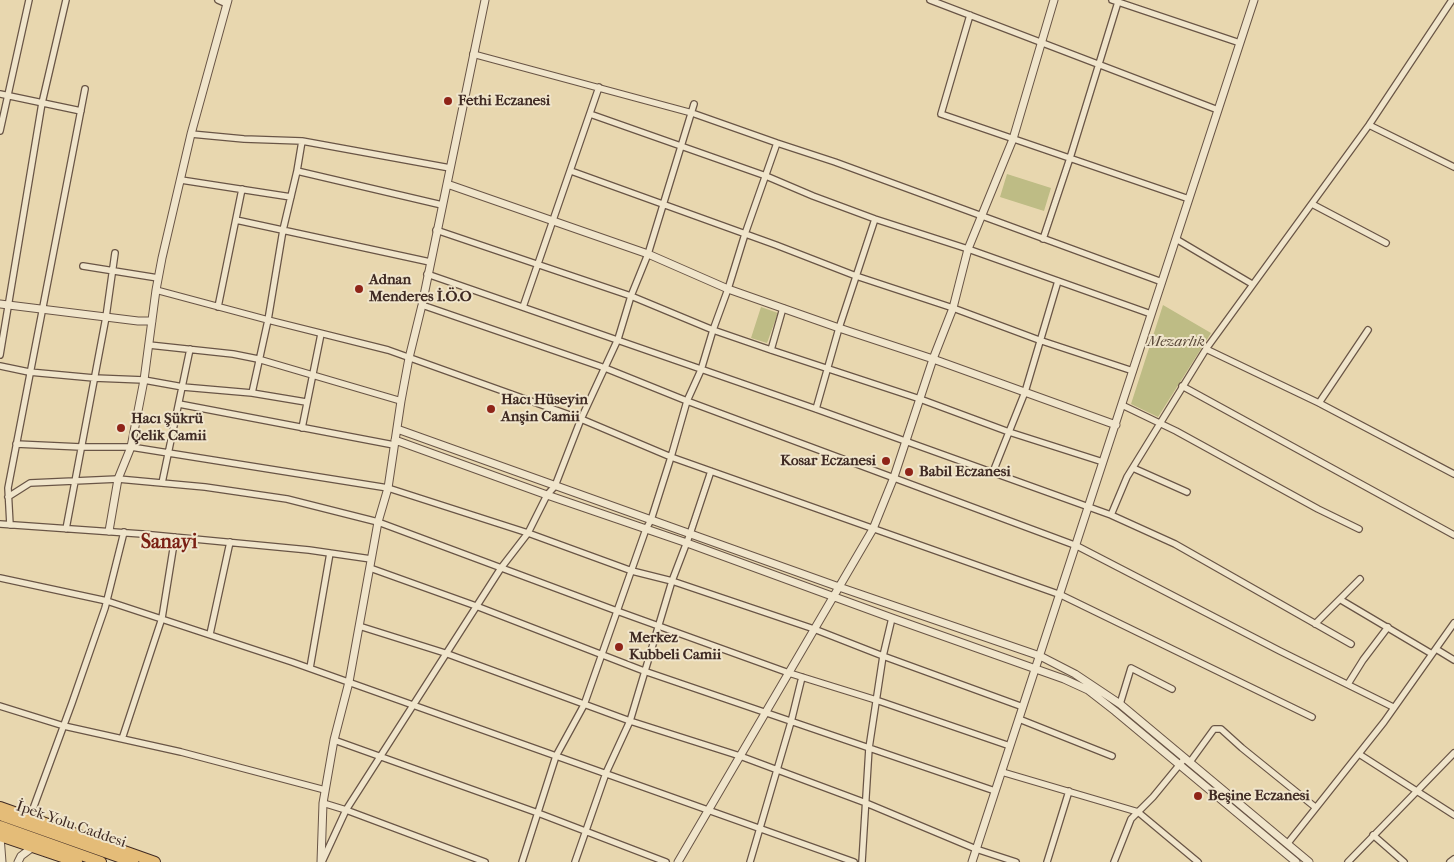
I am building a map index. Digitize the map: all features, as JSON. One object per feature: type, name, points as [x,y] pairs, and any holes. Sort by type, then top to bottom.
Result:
[{"type":"highway","points":[[0,807],[155,862]]},
{"type":"highway","name":"İpek Yolu Caddesi","points":[[0,816],[132,862]]},
{"type":"highway","name":"İpek Yolu Caddesi","points":[[0,826],[101,862]]},
{"type":"highway","points":[[0,836],[76,862]]},
{"type":"street","points":[[0,130],[29,0]]},
{"type":"street","points":[[0,355],[10,305],[42,103],[66,0]]},
{"type":"street","points":[[109,531],[118,479],[131,447],[144,380],[158,278],[191,134],[227,2],[218,0]]},
{"type":"street","points":[[322,862],[323,803],[334,740],[349,682],[378,522],[388,488],[409,358],[422,305],[485,0]]},
{"type":"street","points":[[930,0],[1218,110]]},
{"type":"street","points":[[678,862],[873,529],[894,477],[933,359],[953,308],[968,248],[1013,139],[1054,0]]},
{"type":"street","points":[[972,862],[1061,596],[1254,0]]},
{"type":"street","points":[[1111,515],[1132,468],[1206,349],[1369,125],[1452,0]]},
{"type":"street","points":[[1043,239],[1099,64],[1115,1],[1240,43]]},
{"type":"street","points":[[970,15],[941,114],[1189,199]]},
{"type":"street","points":[[473,54],[692,113],[777,144],[835,162],[1162,282]]},
{"type":"street","points":[[523,307],[599,87]]},
{"type":"street","points":[[10,525],[8,488],[86,89]]},
{"type":"street","points":[[0,94],[81,112]]},
{"type":"street","points":[[322,862],[346,810],[379,756],[501,568],[528,533],[547,495],[555,486],[580,419],[618,339],[631,296],[648,254],[694,104]]},
{"type":"street","points":[[590,114],[766,176],[875,219],[968,248],[1151,314]]},
{"type":"street","points":[[1369,125],[1454,167]]},
{"type":"street","points":[[191,134],[244,139],[302,140],[450,168]]},
{"type":"street","points":[[252,393],[268,320],[283,230],[297,171],[302,140]]},
{"type":"street","points":[[522,862],[556,756],[584,705],[646,529],[651,520],[687,401],[702,370],[712,330],[728,289],[745,234],[777,144]]},
{"type":"street","points":[[297,171],[442,205]]},
{"type":"street","points":[[571,171],[856,276],[1133,371]]},
{"type":"street","points":[[180,180],[291,197]]},
{"type":"street","points":[[447,184],[648,254],[728,289],[933,359],[1116,425]]},
{"type":"street","points":[[218,307],[242,190]]},
{"type":"street","points":[[1312,204],[1386,243]]},
{"type":"street","points":[[816,409],[839,328],[875,219]]},
{"type":"street","points":[[236,220],[430,262]]},
{"type":"street","points":[[436,230],[631,296],[712,330],[827,370],[920,399],[1009,432],[1103,462]]},
{"type":"street","points":[[1176,239],[1252,284]]},
{"type":"street","points":[[66,529],[106,317],[115,254]]},
{"type":"street","points":[[83,266],[158,278]]},
{"type":"street","points":[[428,274],[618,339],[1111,515],[1174,544],[1351,644]]},
{"type":"street","points":[[993,472],[1025,392],[1058,281]]},
{"type":"street","points":[[156,290],[388,350],[580,419],[671,457],[1061,596],[1312,717]]},
{"type":"street","points":[[0,304],[152,322]]},
{"type":"street","points":[[422,305],[604,368],[687,401],[1077,546],[1393,707]]},
{"type":"street","points":[[771,350],[783,308]]},
{"type":"street","points":[[1319,403],[1368,330]]},
{"type":"street","points":[[302,428],[321,334]]},
{"type":"street","points":[[149,345],[233,354],[258,359],[401,401]]},
{"type":"street","points":[[1206,349],[1319,403],[1454,474]]},
{"type":"street","points":[[162,483],[190,350]]},
{"type":"street","points":[[0,366],[30,372],[94,378],[144,380],[183,387],[252,393],[306,402]]},
{"type":"street","points":[[1182,386],[1454,535]]},
{"type":"street","points":[[179,404],[302,428],[395,442],[687,542],[1064,679],[1088,690],[1180,764],[1296,862]]},
{"type":"street","points":[[1122,405],[1359,529]]},
{"type":"street","points":[[397,429],[839,587],[1040,656],[1075,674],[1120,704],[1309,862]]},
{"type":"street","points":[[16,444],[131,447],[388,488],[528,533],[632,571],[672,581],[814,629],[1023,707]]},
{"type":"street","points":[[1132,468],[1187,492]]},
{"type":"street","points":[[575,862],[606,773],[630,721],[672,581],[711,471]]},
{"type":"street","points":[[8,497],[30,483],[118,479],[205,486],[287,499],[378,522],[789,673],[876,700],[1010,746]]},
{"type":"street","points":[[0,524],[124,532],[230,542],[371,559]]},
{"type":"street","points":[[30,817],[107,601],[124,532]]},
{"type":"street","points":[[122,739],[162,618],[175,537]]},
{"type":"street","points":[[210,634],[230,542]]},
{"type":"street","points":[[310,668],[330,553]]},
{"type":"street","points":[[370,568],[476,606],[644,671],[995,791]]},
{"type":"street","points":[[0,578],[107,601],[162,618],[310,668],[854,862]]},
{"type":"street","points":[[1316,624],[1360,579]]},
{"type":"street","points":[[1341,600],[1388,627],[1454,660]]},
{"type":"street","points":[[862,862],[869,748],[883,656],[892,618]]},
{"type":"street","points":[[1288,844],[1315,807],[1384,722],[1454,623]]},
{"type":"street","points":[[359,626],[445,653],[630,721],[740,756],[866,803],[976,850],[1016,862]]},
{"type":"street","points":[[1348,684],[1363,660],[1388,627]]},
{"type":"street","points":[[1120,704],[1132,668],[1172,689]]},
{"type":"street","points":[[750,862],[792,722],[802,677]]},
{"type":"street","points":[[0,706],[64,726],[181,752],[325,790]]},
{"type":"street","points":[[1019,719],[1112,756]]},
{"type":"street","points":[[1114,862],[1131,819],[1180,764],[1188,760],[1214,729],[1221,729],[1315,807]]},
{"type":"street","points":[[334,740],[587,831],[666,862]]},
{"type":"street","points":[[1348,862],[1454,753]]},
{"type":"street","points":[[1358,754],[1454,815]]},
{"type":"street","points":[[1002,772],[1138,812],[1198,862]]},
{"type":"street","points":[[1047,862],[1069,791]]},
{"type":"street","points":[[323,803],[485,862]]},
{"type":"street","points":[[1373,835],[1404,862]]},
{"type":"street","points":[[0,836],[2,862]]},
{"type":"street","points":[[18,862],[21,856],[33,847]]},
{"type":"street","points":[[1450,862],[1454,859]]},
{"type":"green space","points":[[1007,174],[1051,188],[1044,211],[1000,197]]},
{"type":"green space","name":"Mezarlık","points":[[1163,305],[1211,333],[1158,417],[1131,404]]},
{"type":"green space","points":[[761,307],[778,313],[767,343],[751,338]]},
{"type":"place","name":"Fethi Eczanesi","points":[[448,101]]},
{"type":"place","name":"Adnan Menderes İ.Ö.O","points":[[359,289]]},
{"type":"place","name":"Hacı Hüseyin Anşin Camii","points":[[491,409]]},
{"type":"place","name":"Hacı Şükrü Çelik Camii","points":[[121,428]]},
{"type":"place","name":"Kosar Eczanesi","points":[[886,461]]},
{"type":"place","name":"Babil Eczanesi","points":[[909,472]]},
{"type":"place","name":"Merkez Kubbeli Camii","points":[[619,647]]},
{"type":"place","name":"Beşine Eczanesi","points":[[1198,796]]},
{"type":"district","name":"Sanayi","points":[[169,543]]}]
